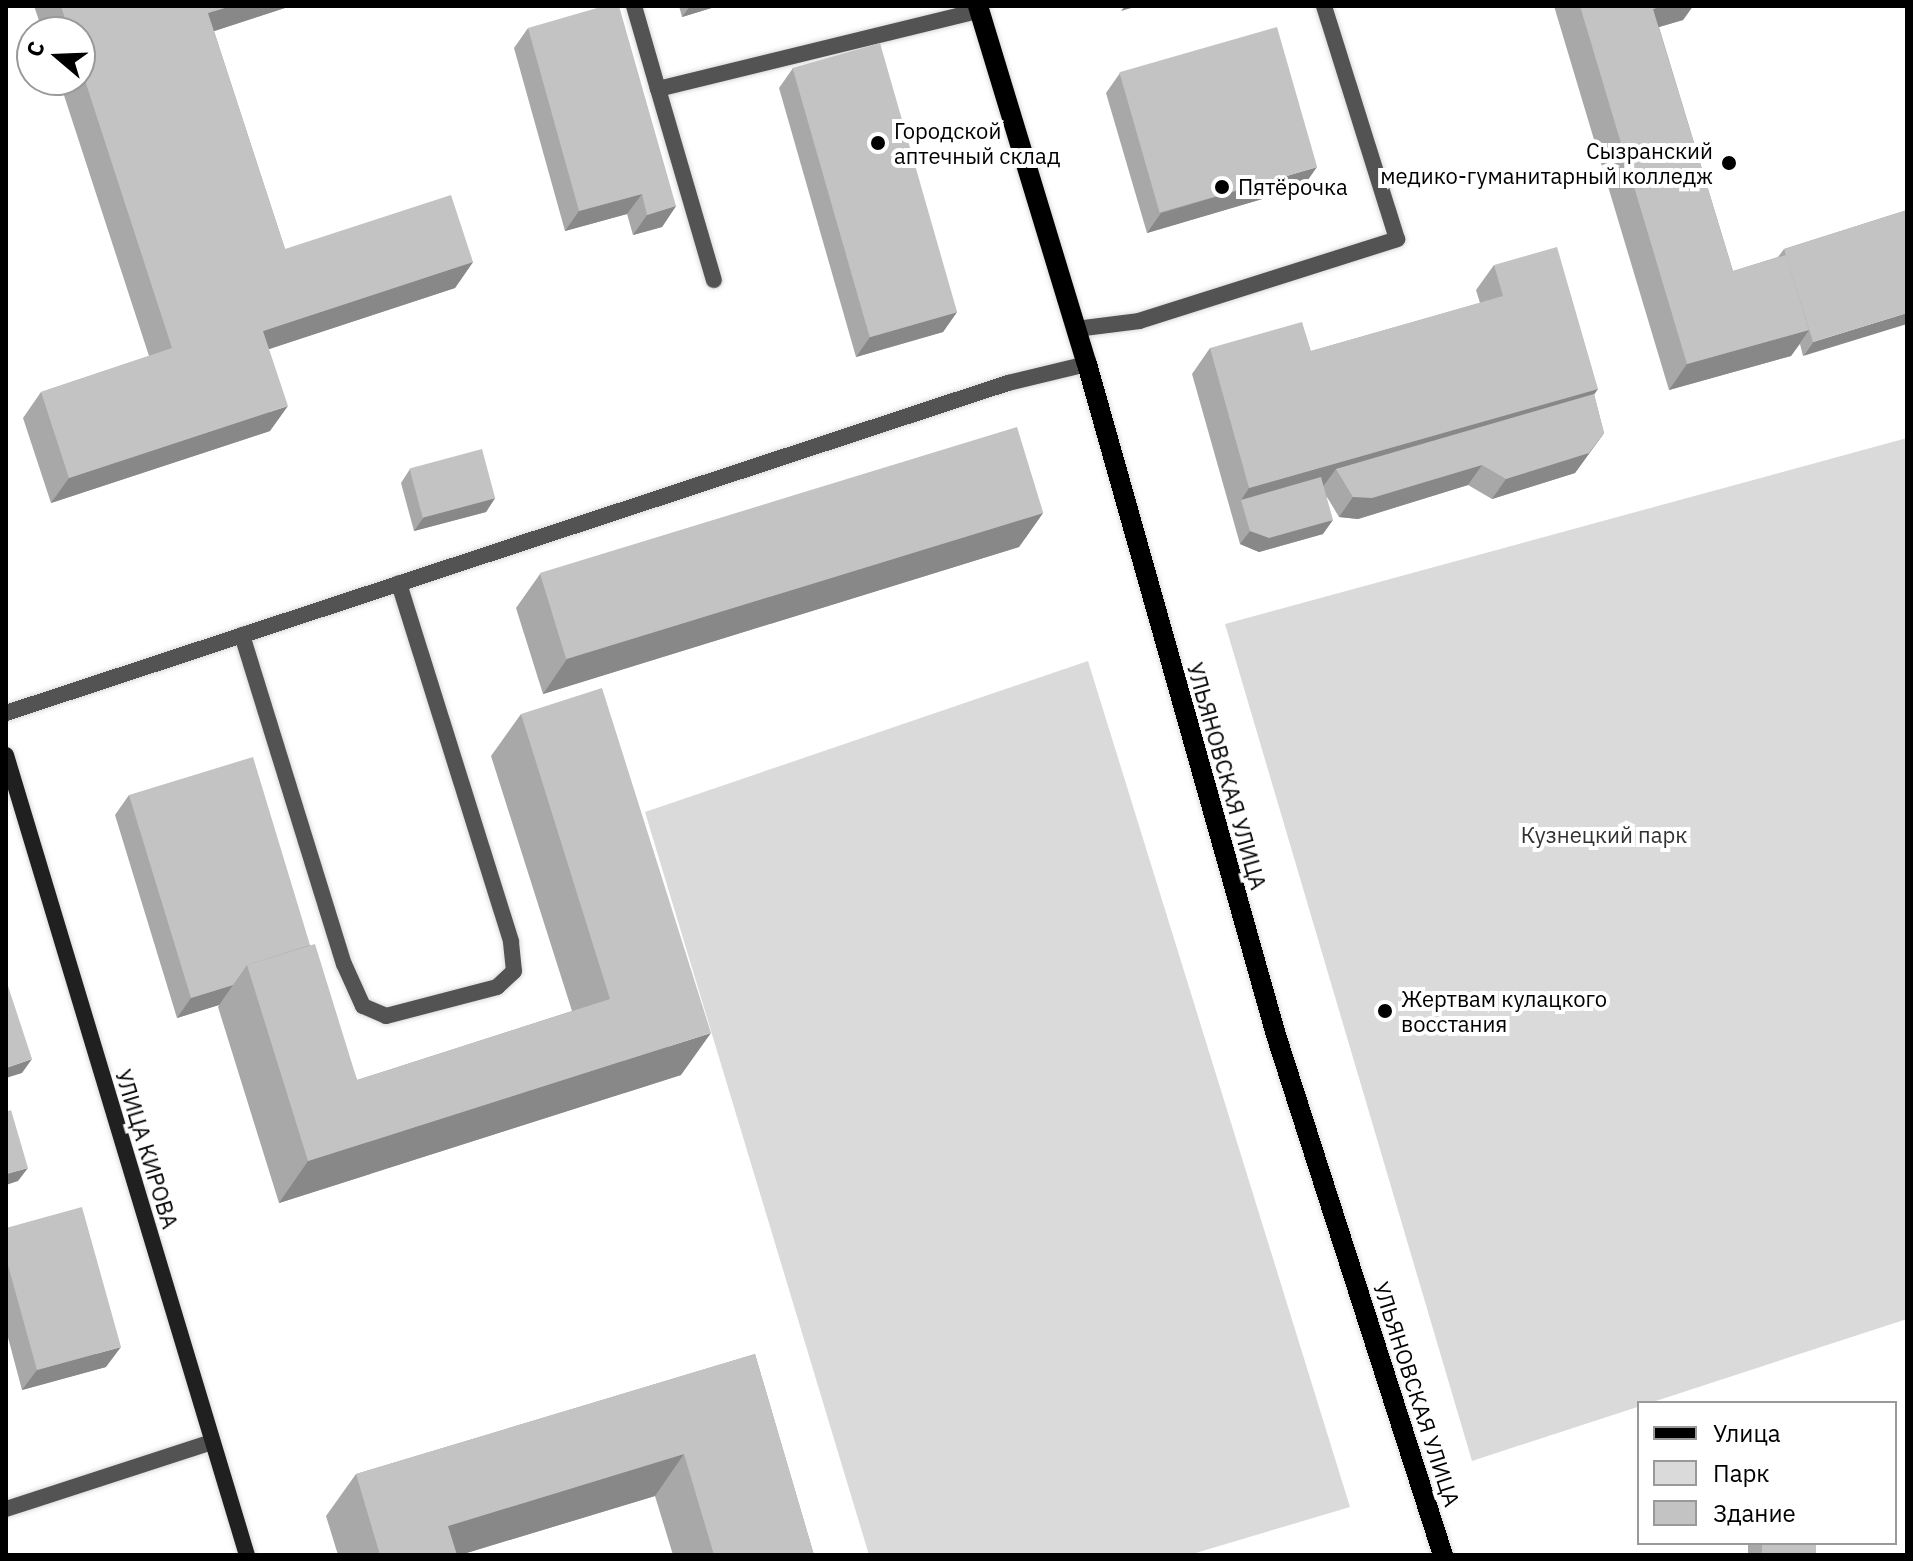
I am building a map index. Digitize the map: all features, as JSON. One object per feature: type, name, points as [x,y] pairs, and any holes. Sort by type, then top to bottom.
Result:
[{"type":"main road","name":"УЛЬЯНОВСКАЯ УЛИЦА","points":[[979,8],[1087,364],[1276,1035],[1443,1555]]},
{"type":"street","points":[[634,6],[714,280]]},
{"type":"street","points":[[1076,329],[1139,321],[1397,239],[1324,6]]},
{"type":"street","points":[[658,89],[979,8]]},
{"type":"street","points":[[6,713],[1008,383],[1087,364]]},
{"type":"street","points":[[242,635],[344,964],[363,1006],[386,1016],[497,987],[514,971],[511,941],[399,583]]},
{"type":"street","name":"УЛИЦА КИРОВА","points":[[6,755],[247,1555]]},
{"type":"street","points":[[6,1509],[212,1442]]},
{"type":"green space","name":"Кузнецкий парк","points":[[1907,438],[1907,1319],[1656,1401],[1637,1401],[1637,1407],[1472,1461],[1225,624]]},
{"type":"green space","points":[[1088,661],[1350,1507],[1189,1555],[869,1555],[645,812]]},
{"type":"building","points":[[61,6],[231,6],[208,13],[285,249],[451,195],[473,262],[263,331],[288,406],[69,478],[41,392],[172,348],[90,96],[96,96],[96,16],[64,16]]},
{"type":"building","points":[[604,6],[619,6],[676,206],[647,215],[642,194],[579,211],[528,28]]},
{"type":"building","points":[[1580,6],[1662,6],[1653,9],[1733,271],[1786,255],[1809,330],[1687,364]]},
{"type":"building","points":[[1277,27],[1317,167],[1160,213],[1119,72]]},
{"type":"building","points":[[880,43],[957,312],[870,337],[793,68]]},
{"type":"building","points":[[1907,210],[1907,313],[1813,342],[1784,249]]},
{"type":"building","points":[[1557,247],[1598,389],[1249,488],[1210,348],[1302,322],[1311,351],[1503,296],[1494,265]]},
{"type":"building","points":[[1594,394],[1604,433],[1589,453],[1506,479],[1482,465],[1372,498],[1353,497],[1336,469]]},
{"type":"building","points":[[1017,427],[1043,513],[566,659],[540,573]]},
{"type":"building","points":[[482,449],[495,498],[423,518],[410,468]]},
{"type":"building","points":[[1321,477],[1333,520],[1269,538],[1250,531],[1241,500]]},
{"type":"building","points":[[602,688],[711,1033],[308,1161],[247,965],[315,944],[357,1080],[610,999],[521,714]]},
{"type":"building","points":[[253,757],[310,945],[247,965],[233,985],[191,998],[129,795]]},
{"type":"building","points":[[6,980],[32,1059],[6,1068]]},
{"type":"building","points":[[11,1110],[28,1168],[6,1174],[6,1112]]},
{"type":"building","points":[[82,1207],[121,1347],[37,1370],[6,1258],[6,1228]]},
{"type":"building","points":[[755,1354],[814,1555],[714,1555],[684,1454],[448,1526],[457,1555],[380,1555],[356,1474]]},
{"type":"building","points":[[1762,1545],[1816,1545],[1816,1555],[1762,1555]]},
{"type":"place","name":"Городской аптечный склад","points":[[878,143]]},
{"type":"place","name":"Сызранский медико-гуманитарный колледж","points":[[1729,163]]},
{"type":"place","name":"Пятёрочка","points":[[1222,187]]},
{"type":"place","name":"Жертвам кулацкого восстания","points":[[1385,1011]]}]
